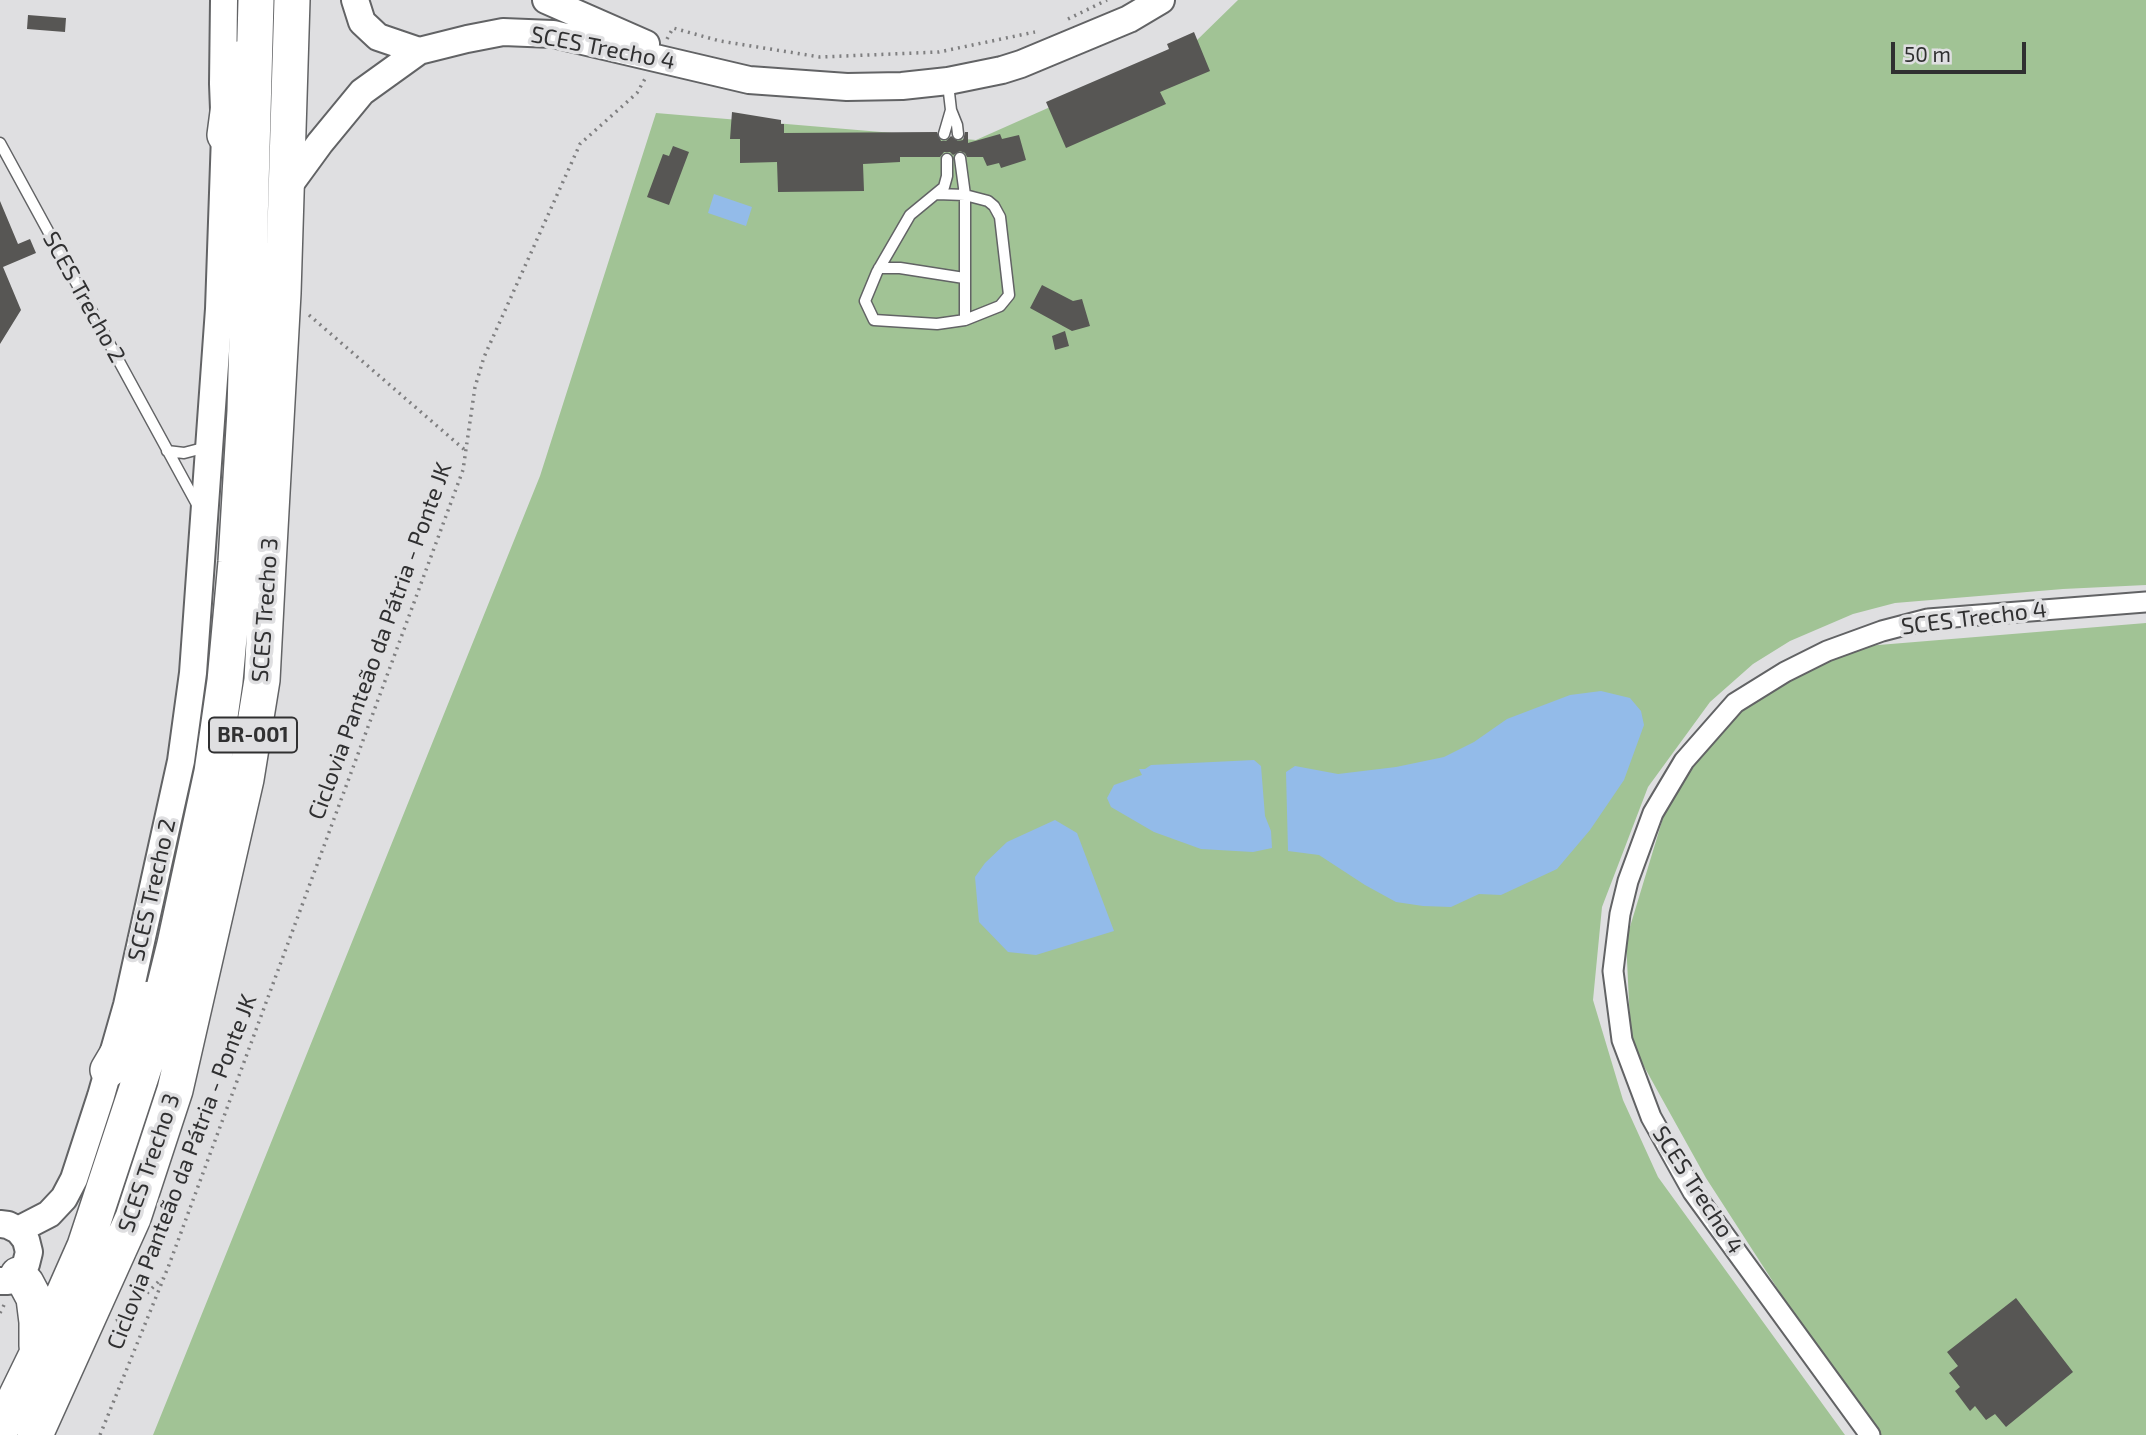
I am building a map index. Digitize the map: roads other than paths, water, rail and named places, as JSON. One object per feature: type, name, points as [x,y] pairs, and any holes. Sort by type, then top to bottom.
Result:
[{"type":"highway","points":[[225,135],[239,19],[244,0]]},
{"type":"highway","name":"SCES Trecho 3","points":[[0,1430],[85,1247],[146,1061],[171,962],[212,772],[225,681],[221,541],[245,411],[256,0]]},
{"type":"highway","name":"SCES Trecho 3","points":[[35,1435],[133,1218],[175,1090],[246,779],[261,680],[283,293],[292,0]]},
{"type":"highway","points":[[108,1070],[171,962]]},
{"type":"highway","points":[[6,1281],[26,1283],[34,1298],[37,1322],[36,1357]]},
{"type":"street","points":[[221,541],[210,446],[219,309],[225,135],[224,0]]},
{"type":"street","points":[[355,0],[362,22],[378,37],[419,51]]},
{"type":"street","name":"SCES Trecho 4","points":[[546,0],[658,54],[692,66],[749,80],[847,87],[902,86],[948,81],[1002,70],[1129,19],[1161,0]]},
{"type":"street","name":"SCES Trecho 4","points":[[285,191],[362,92],[419,51],[503,32],[553,34],[658,54]]},
{"type":"street","name":"SCES Trecho 2","points":[[9,1227],[49,1213],[64,1198],[74,1179],[108,1070],[127,1005],[181,761],[193,673],[221,541]]},
{"type":"street","name":"SCES Trecho 4","points":[[1870,1435],[1693,1192],[1651,1117],[1622,1040],[1613,971],[1620,914],[1628,881],[1653,813],[1684,761],[1735,703],[1785,672],[1827,651],[1882,631],[1928,619],[2091,604],[2146,602]]},
{"type":"street","points":[[6,1281],[26,1264],[29,1252],[26,1240],[9,1227]]},
{"type":"lane","points":[[948,81],[951,110],[958,134]]},
{"type":"lane","points":[[944,134],[951,110]]},
{"type":"lane","name":"SCES Trecho 2","points":[[0,143],[191,496],[221,541]]},
{"type":"lane","points":[[960,158],[965,195],[965,320]]},
{"type":"lane","points":[[937,194],[965,195],[988,201],[995,206],[1000,217],[1010,290],[1006,301],[965,320],[937,324],[874,320],[865,300],[879,268],[910,215],[944,187],[947,159]]},
{"type":"lane","points":[[879,268],[900,268],[964,278]]},
{"type":"lane","points":[[167,451],[191,452],[210,446]]},
{"type":"water","points":[[714,194],[752,207],[746,226],[708,213]]},
{"type":"water","points":[[1601,691],[1630,698],[1641,711],[1644,725],[1624,780],[1590,830],[1557,869],[1501,895],[1479,894],[1451,907],[1423,906],[1396,902],[1319,855],[1288,851],[1286,772],[1295,766],[1338,774],[1396,767],[1444,757],[1474,742],[1507,719],[1570,695]]},
{"type":"water","points":[[1254,760],[1261,766],[1265,816],[1271,831],[1272,848],[1253,852],[1201,849],[1154,832],[1111,807],[1107,798],[1114,785],[1142,775],[1139,769],[1151,765]]},
{"type":"water","points":[[1055,820],[1077,833],[1114,931],[1036,955],[1008,952],[979,922],[975,877],[1007,842]]}]
